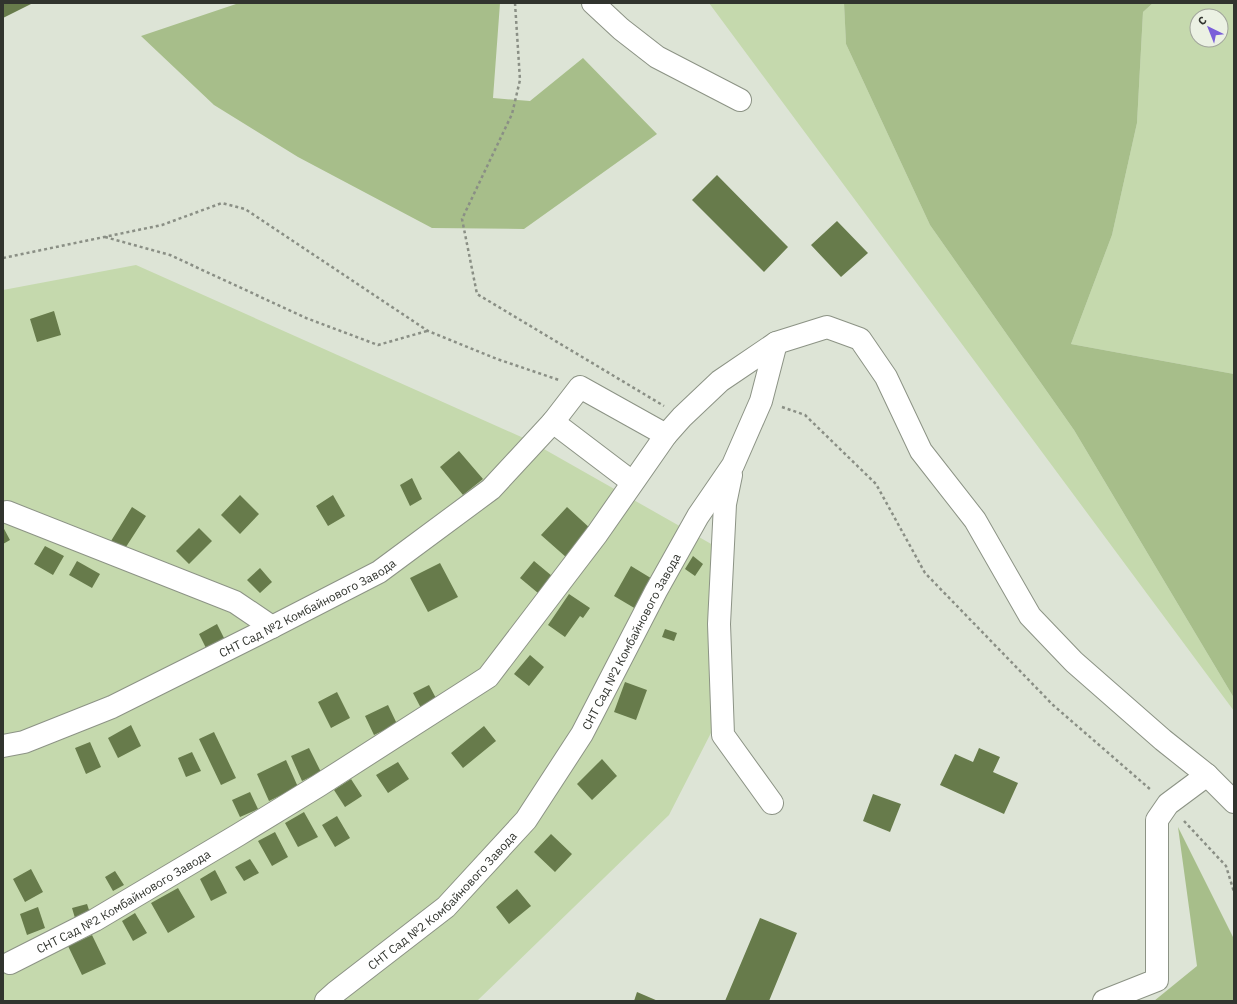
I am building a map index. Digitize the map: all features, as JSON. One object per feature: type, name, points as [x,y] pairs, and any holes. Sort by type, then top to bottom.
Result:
[{"type":"street","points":[[593,3],[621,29],[656,57],[740,100]]},
{"type":"street","points":[[776,343],[827,327],[860,339],[886,377],[921,451],[975,520],[1030,616],[1074,662],[1163,740],[1207,775],[1234,802]]},
{"type":"street","name":"СНТ Сад №2 Комбайнового Завода","points":[[10,963],[95,920],[231,839],[325,782],[488,677],[597,534],[666,435],[682,417],[720,381],[776,343]]},
{"type":"street","name":"СНТ Сад №2 Комбайнового Завода","points":[[326,1001],[446,907],[526,820],[582,734],[663,578],[698,516],[733,465],[761,401],[776,343]]},
{"type":"street","name":"СНТ Сад №2 Комбайнового Завода","points":[[3,746],[24,742],[112,707],[379,572],[491,490],[553,422],[580,387]]},
{"type":"street","points":[[580,387],[666,435]]},
{"type":"street","points":[[553,422],[632,482]]},
{"type":"street","points":[[733,465],[725,504],[719,624],[723,735],[772,803]]},
{"type":"street","points":[[7,512],[235,602],[272,627]]},
{"type":"street","points":[[1104,1001],[1156,980],[1157,820],[1168,804],[1207,775]]},
{"type":"path","points":[[515,3],[520,80],[514,108],[462,219],[477,294],[682,417]]},
{"type":"path","points":[[3,258],[162,225],[222,203],[245,208],[428,331],[497,359],[580,387]]},
{"type":"path","points":[[104,237],[170,255],[306,318],[378,345],[428,331]]},
{"type":"path","points":[[761,401],[805,415],[876,484],[925,573],[1053,705],[1168,804],[1226,866],[1234,892]]},
{"type":"green space","points":[[239,3],[500,3],[493,98],[530,101],[583,58],[657,134],[524,229],[432,228],[298,157],[214,105],[141,36]]},
{"type":"green space","points":[[709,3],[844,3],[846,44],[930,225],[1074,430],[1234,698],[1234,711]]},
{"type":"green space","points":[[844,3],[1153,3],[1143,12],[1137,123],[1112,235],[1071,344],[1234,374],[1234,698],[1074,430],[930,225],[846,44]]},
{"type":"green space","points":[[1153,3],[1234,3],[1234,374],[1071,344],[1112,235],[1137,123],[1143,12]]},
{"type":"green space","points":[[136,265],[528,440],[713,545],[714,727],[669,815],[477,1001],[3,1001],[3,290]]},
{"type":"green space","points":[[1178,827],[1234,939],[1234,1001],[1154,1001],[1197,966]]},
{"type":"building","points":[[3,3],[33,3],[3,18]]},
{"type":"building","points":[[717,175],[788,247],[764,272],[692,200]]},
{"type":"building","points":[[837,221],[868,253],[841,277],[811,245]]},
{"type":"building","points":[[54,311],[61,335],[37,342],[30,319]]},
{"type":"building","points":[[459,451],[483,479],[463,495],[440,467]]},
{"type":"building","points":[[412,478],[422,499],[410,506],[400,485]]},
{"type":"building","points":[[240,495],[259,514],[240,534],[221,515]]},
{"type":"building","points":[[333,495],[345,516],[328,526],[316,506]]},
{"type":"building","points":[[132,507],[146,516],[124,550],[111,541]]},
{"type":"building","points":[[567,507],[592,530],[567,558],[541,535]]},
{"type":"building","points":[[3,527],[10,540],[3,544]]},
{"type":"building","points":[[199,528],[212,541],[189,564],[176,551]]},
{"type":"building","points":[[45,546],[64,556],[53,575],[34,564]]},
{"type":"building","points":[[693,556],[703,564],[695,576],[685,569]]},
{"type":"building","points":[[77,561],[100,574],[92,588],[69,575]]},
{"type":"building","points":[[534,561],[552,576],[538,593],[520,578]]},
{"type":"building","points":[[440,563],[458,597],[428,612],[410,578]]},
{"type":"building","points":[[631,566],[654,580],[636,609],[614,596]]},
{"type":"building","points":[[260,568],[272,582],[260,593],[247,580]]},
{"type":"building","points":[[569,594],[590,608],[583,618],[580,616],[565,637],[548,625]]},
{"type":"building","points":[[217,624],[226,642],[208,652],[199,634]]},
{"type":"building","points":[[665,629],[677,633],[674,641],[662,637]]},
{"type":"building","points":[[530,655],[544,667],[529,686],[514,674]]},
{"type":"building","points":[[625,682],[647,690],[636,720],[614,712]]},
{"type":"building","points":[[429,685],[438,702],[422,710],[413,693]]},
{"type":"building","points":[[337,692],[350,718],[331,728],[318,702]]},
{"type":"building","points":[[388,705],[397,724],[374,735],[365,716]]},
{"type":"building","points":[[131,725],[141,746],[118,758],[108,738]]},
{"type":"building","points":[[484,726],[496,741],[463,768],[451,753]]},
{"type":"building","points":[[214,732],[236,778],[221,785],[199,739]]},
{"type":"building","points":[[90,742],[101,767],[86,774],[75,748]]},
{"type":"building","points":[[309,748],[321,772],[302,781],[291,756]]},
{"type":"building","points":[[979,748],[1000,757],[993,772],[1018,783],[1004,814],[940,785],[955,754],[973,762]]},
{"type":"building","points":[[192,752],[201,771],[186,777],[178,758]]},
{"type":"building","points":[[602,759],[617,776],[592,800],[577,784]]},
{"type":"building","points":[[286,760],[298,787],[269,801],[257,774]]},
{"type":"building","points":[[398,762],[409,779],[388,793],[376,775]]},
{"type":"building","points":[[351,779],[362,796],[345,807],[334,790]]},
{"type":"building","points":[[250,792],[258,809],[240,817],[232,800]]},
{"type":"building","points":[[873,794],[901,804],[890,832],[863,821]]},
{"type":"building","points":[[304,812],[318,837],[298,847],[285,823]]},
{"type":"building","points":[[337,816],[350,838],[335,847],[322,825]]},
{"type":"building","points":[[275,832],[288,857],[272,866],[258,841]]},
{"type":"building","points":[[551,834],[572,854],[555,872],[534,852]]},
{"type":"building","points":[[250,859],[259,873],[244,881],[235,867]]},
{"type":"building","points":[[31,869],[43,892],[25,902],[13,879]]},
{"type":"building","points":[[215,870],[227,893],[211,901],[200,879]]},
{"type":"building","points":[[115,871],[124,885],[113,891],[105,877]]},
{"type":"building","points":[[178,888],[195,917],[168,933],[151,903]]},
{"type":"building","points":[[517,889],[531,906],[509,924],[496,907]]},
{"type":"building","points":[[87,904],[90,913],[75,918],[72,908]]},
{"type":"building","points":[[38,907],[45,928],[27,935],[20,914]]},
{"type":"building","points":[[135,913],[147,933],[133,941],[122,921]]},
{"type":"building","points":[[760,918],[797,933],[769,1001],[725,1001]]},
{"type":"building","points":[[92,935],[106,964],[82,975],[68,946]]},
{"type":"building","points":[[637,992],[658,1001],[634,1001]]}]
